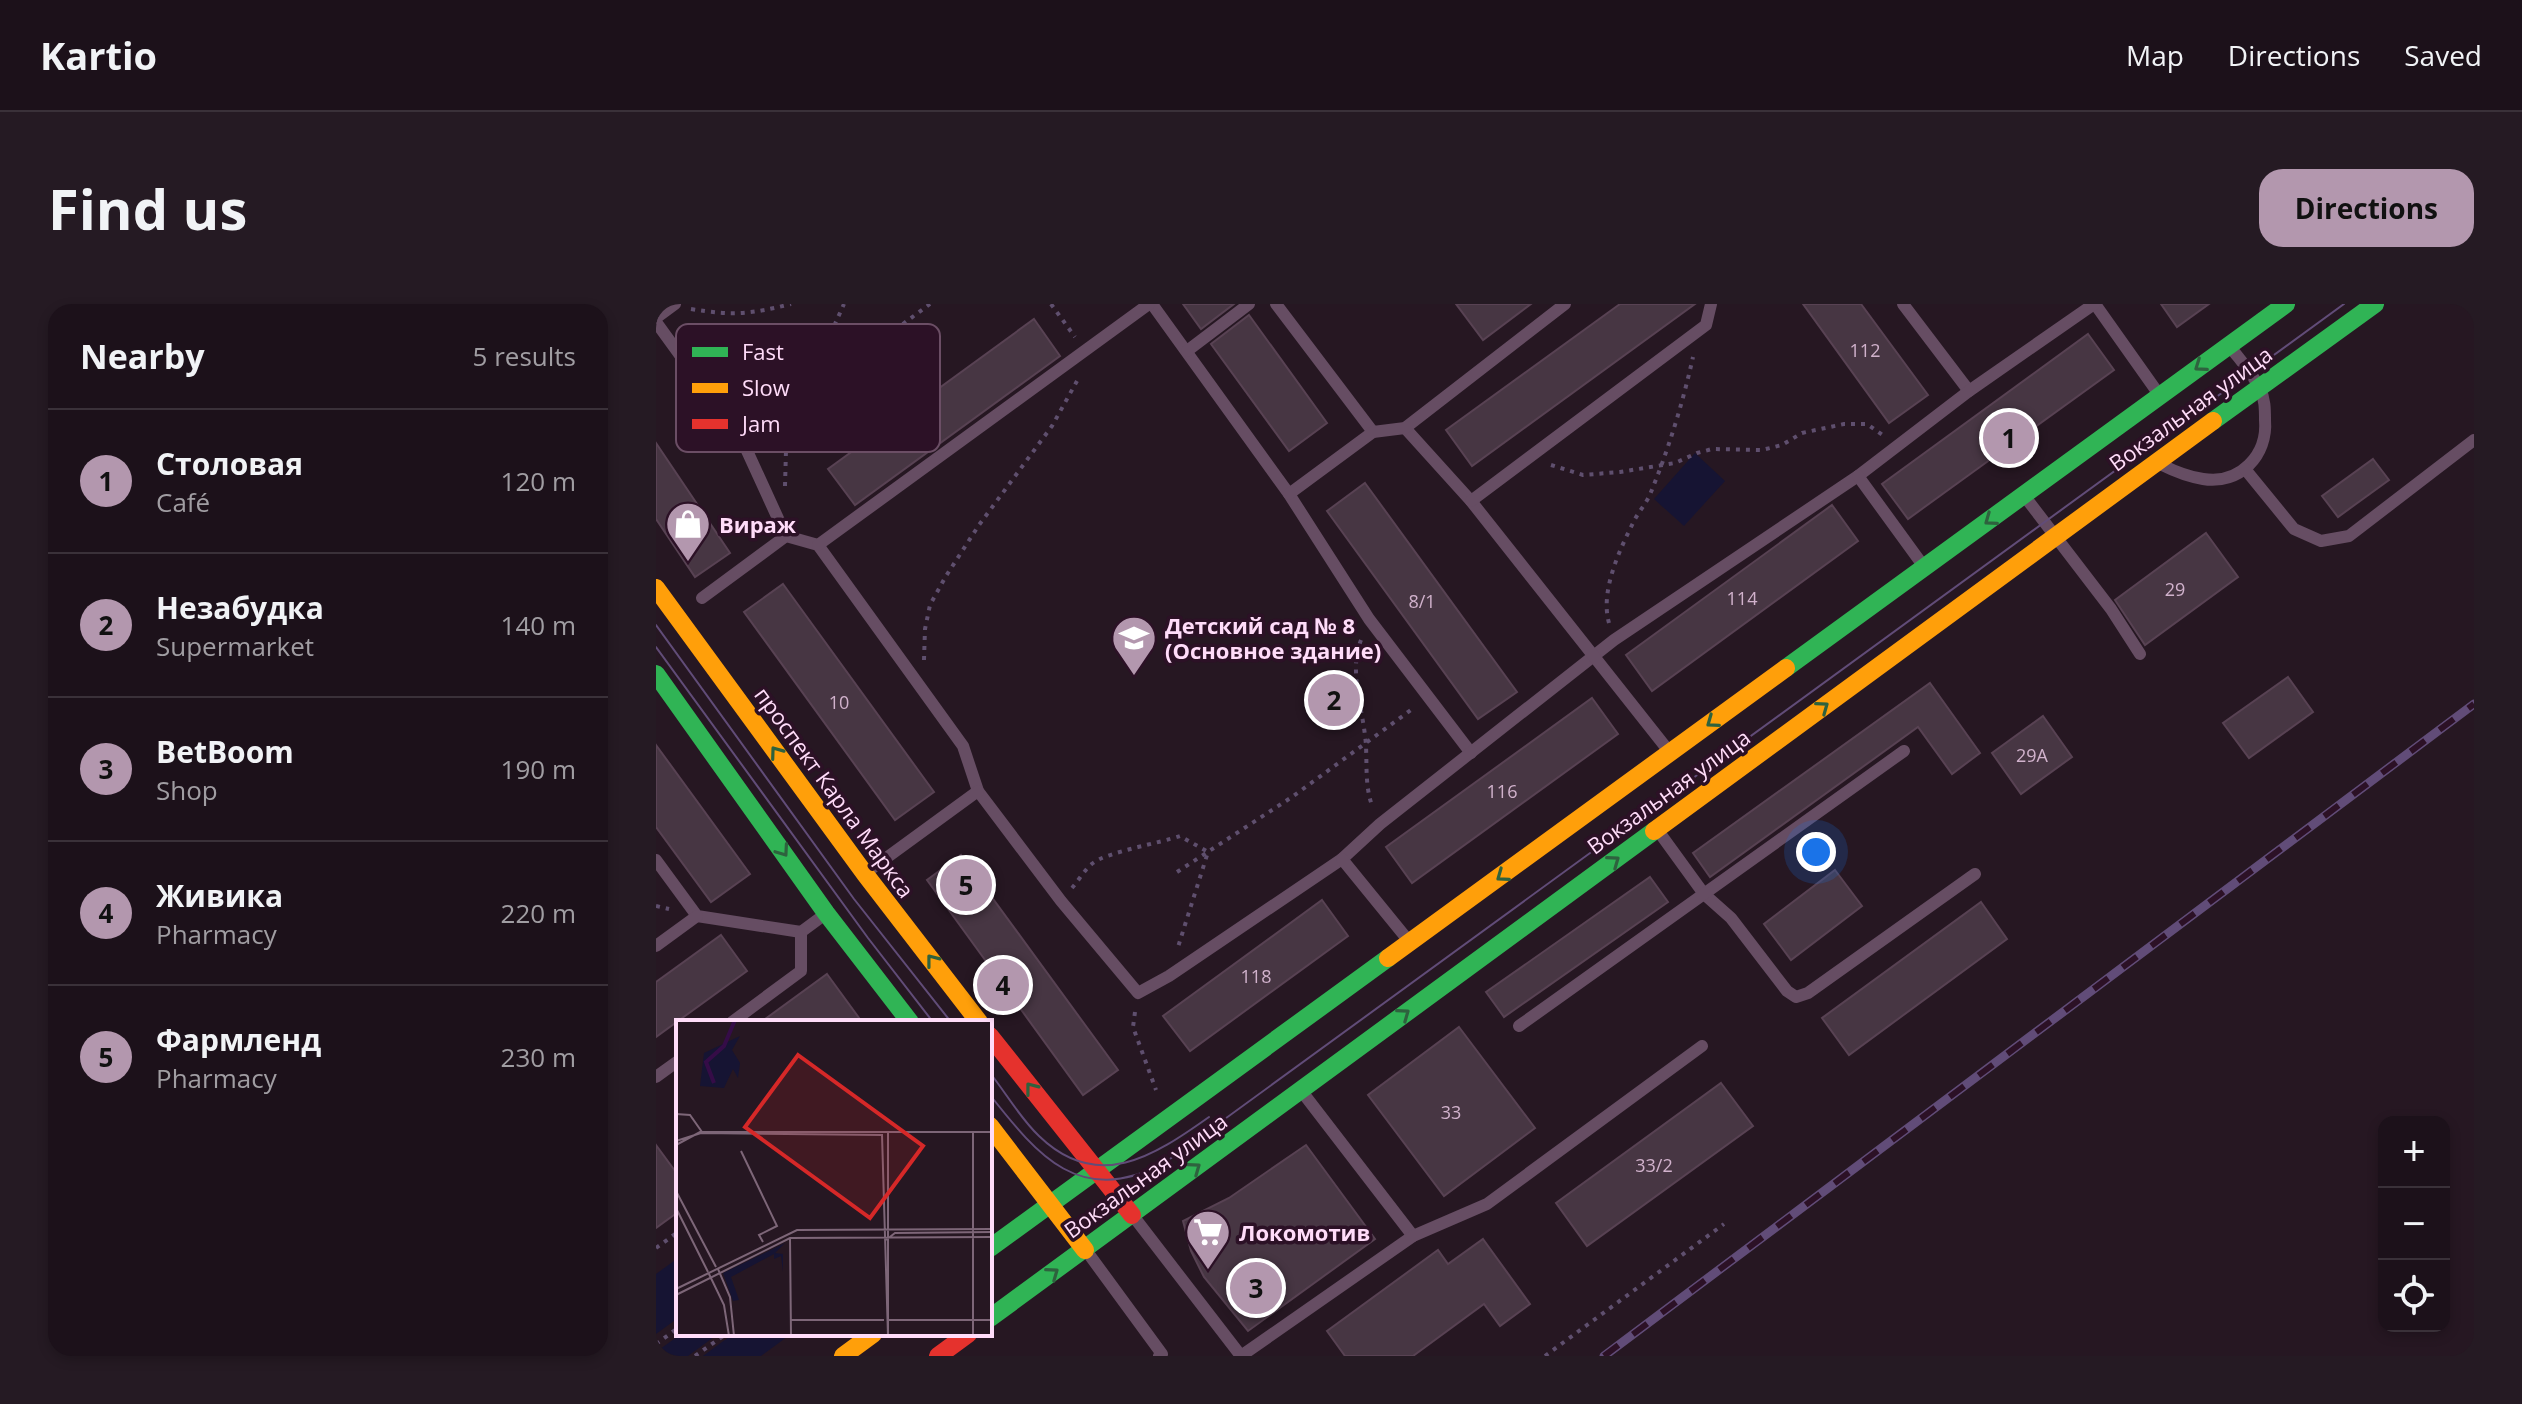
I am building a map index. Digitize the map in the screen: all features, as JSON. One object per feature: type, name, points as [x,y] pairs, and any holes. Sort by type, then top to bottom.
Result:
[{"type":"main road","name":"Вокзальная улица","points":[[992,1247],[2286,304]]},
{"type":"main road","name":"Вокзальная улица","points":[[992,1317],[2375,304]]},
{"type":"main road","name":"проспект Карла Маркса","points":[[656,588],[865,874],[977,1020]]},
{"type":"main road","points":[[656,674],[826,913],[908,1020]]},
{"type":"main road","points":[[992,1038],[1132,1215]]},
{"type":"main road","points":[[1060,1123],[1099,1142],[1113,1143],[1143,1137]]},
{"type":"main road","points":[[992,1129],[1085,1250]]},
{"type":"main road","points":[[843,1356],[870,1336]]},
{"type":"main road","points":[[938,1356],[965,1336]]},
{"type":"lane","points":[[818,545],[1150,304],[1289,494],[1369,619],[1471,753]]},
{"type":"lane","points":[[1187,351],[1249,304]]},
{"type":"lane","points":[[1276,304],[1373,432]]},
{"type":"lane","points":[[1289,494],[1373,432],[1405,428],[1565,304]]},
{"type":"lane","points":[[1471,501],[1706,325],[1711,304]]},
{"type":"lane","points":[[1903,304],[1969,391]]},
{"type":"lane","points":[[748,452],[786,536],[818,545],[963,746],[978,791],[1061,901],[1138,993],[1169,976],[1342,859],[1380,824],[1614,640],[1858,476],[1969,391],[2094,304],[2160,395]]},
{"type":"lane","points":[[674,305],[656,320],[676,348]]},
{"type":"lane","points":[[2156,462],[2206,480],[2245,469],[2260,453],[2266,432],[2264,400],[2260,388],[2229,346]]},
{"type":"lane","points":[[1405,428],[1471,501],[1670,753]]},
{"type":"lane","points":[[2245,469],[2294,529],[2321,541],[2349,536],[2474,440]]},
{"type":"lane","points":[[1858,476],[1925,568]]},
{"type":"lane","points":[[2025,495],[2111,609],[2140,654]]},
{"type":"lane","points":[[702,598],[786,536]]},
{"type":"lane","points":[[1519,1026],[1904,751]]},
{"type":"lane","points":[[865,874],[978,791]]},
{"type":"lane","points":[[1657,829],[1704,894],[1731,918],[1787,991],[1796,997],[1808,993],[1975,874]]},
{"type":"lane","points":[[1342,859],[1411,944]]},
{"type":"lane","points":[[656,860],[697,916]]},
{"type":"lane","points":[[656,946],[697,916],[801,932],[826,913]]},
{"type":"lane","points":[[735,1020],[801,971],[801,932]]},
{"type":"lane","points":[[1132,1215],[1241,1356],[1413,1236],[1487,1204],[1702,1046]]},
{"type":"lane","points":[[656,1077],[676,1062]]},
{"type":"lane","points":[[1301,1090],[1413,1236]]},
{"type":"lane","points":[[1085,1250],[1162,1354],[1159,1356]]},
{"type":"path","points":[[674,305],[715,313],[751,314],[791,304]]},
{"type":"path","points":[[835,324],[844,304]]},
{"type":"path","points":[[903,324],[930,304]]},
{"type":"path","points":[[916,681],[925,659],[925,629],[930,605],[979,525],[1052,426],[1083,371],[1085,351],[1051,304]]},
{"type":"path","points":[[1614,640],[1604,608],[1612,578],[1634,521],[1650,495],[1661,465],[1680,410],[1700,329]]},
{"type":"path","points":[[1513,468],[1534,463],[1583,475],[1661,465],[1712,449],[1762,450],[1782,445],[1802,433],[1844,424],[1867,424],[1898,445]]},
{"type":"path","points":[[785,494],[786,452]]},
{"type":"path","points":[[1369,619],[1357,652],[1357,681],[1366,744],[1368,796],[1380,824]]},
{"type":"path","points":[[1177,872],[1292,797],[1428,697]]},
{"type":"path","points":[[1061,901],[1094,862],[1110,855],[1180,836],[1208,852]]},
{"type":"path","points":[[1169,976],[1208,852]]},
{"type":"path","points":[[1138,993],[1133,1027],[1156,1090]]},
{"type":"path","points":[[1545,1356],[1724,1224]]},
{"type":"path","points":[[656,1248],[676,1233]]},
{"type":"path","points":[[656,1344],[676,1329]]},
{"type":"path","points":[[695,1356],[723,1336]]},
{"type":"shaded area","points":[[1695,453],[1725,481],[1684,526],[1654,499]]},
{"type":"shaded area","points":[[676,1259],[676,1319],[656,1334],[656,1274]]},
{"type":"shaded area","points":[[678,1336],[715,1336],[688,1356],[656,1356],[656,1352]]},
{"type":"shaded area","points":[[730,1336],[788,1336],[761,1356],[703,1356]]},
{"type":"building","points":[[1183,304],[1234,304],[1201,329]]},
{"type":"building","points":[[1456,304],[1531,304],[1483,340]]},
{"type":"building","points":[[1620,304],[1695,304],[1472,466],[1446,430]]},
{"type":"building","points":[[1803,304],[1861,304],[1928,395],[1889,423]]},
{"type":"building","points":[[2161,304],[2209,304],[2177,327]]},
{"type":"building","points":[[1249,315],[1327,423],[1289,451],[1211,344]]},
{"type":"building","points":[[1034,319],[1060,356],[940,443],[940,387]]},
{"type":"building","points":[[2088,334],[2114,370],[1908,519],[1882,484]]},
{"type":"building","points":[[656,443],[730,553],[695,577],[656,519]]},
{"type":"building","points":[[851,452],[928,452],[855,505],[828,469]]},
{"type":"building","points":[[2373,459],[2389,480],[2338,517],[2322,496]]},
{"type":"building","points":[[1365,483],[1517,692],[1478,719],[1327,511]]},
{"type":"building","points":[[1832,505],[1858,541],[1652,691],[1626,655]]},
{"type":"building","points":[[2206,533],[2238,577],[2145,645],[2115,600]]},
{"type":"building","points":[[783,584],[934,792],[895,820],[744,612]]},
{"type":"building","points":[[2288,677],[2313,712],[2249,758],[2223,723]]},
{"type":"building","points":[[1335,683],[1351,705],[1322,726],[1306,704]]},
{"type":"building","points":[[1930,683],[1980,753],[1952,774],[1918,727],[1710,877],[1693,853]]},
{"type":"building","points":[[1592,698],[1618,734],[1412,883],[1386,847]]},
{"type":"building","points":[[2043,716],[2072,757],[2021,794],[1992,753]]},
{"type":"building","points":[[656,745],[750,874],[711,902],[656,827]]},
{"type":"building","points":[[961,855],[1118,1070],[1083,1095],[927,880]]},
{"type":"building","points":[[1835,870],[1862,906],[1791,960],[1764,924]]},
{"type":"building","points":[[1650,877],[1668,902],[1504,1017],[1486,992]]},
{"type":"building","points":[[1322,900],[1348,936],[1190,1051],[1163,1016]]},
{"type":"building","points":[[1981,902],[2007,939],[1849,1055],[1822,1018]]},
{"type":"building","points":[[721,935],[747,971],[656,1037],[656,982]]},
{"type":"building","points":[[827,974],[861,1020],[764,1020]]},
{"type":"building","points":[[1459,1027],[1535,1128],[1444,1196],[1368,1095]]},
{"type":"building","points":[[1721,1083],[1753,1126],[1587,1246],[1556,1203]]},
{"type":"building","points":[[656,1145],[676,1172],[676,1213],[656,1228]]},
{"type":"building","points":[[1306,1145],[1375,1239],[1248,1331],[1204,1277],[1191,1251],[1183,1221],[1229,1198]]},
{"type":"building","points":[[1483,1239],[1530,1304],[1500,1326],[1484,1304],[1413,1356],[1345,1356],[1327,1331],[1438,1250],[1448,1264]]},
{"type":"tram line","points":[[992,1097],[1044,1155],[1084,1177],[1107,1180],[1133,1176],[1163,1164],[2344,304]]},
{"type":"tram line","points":[[656,625],[854,899],[949,1020]]},
{"type":"tram line","points":[[656,647],[931,1020]]},
{"type":"tram line","points":[[992,1076],[1039,1136],[1061,1153],[1083,1163],[1104,1165],[1147,1155],[1209,1117]]},
{"type":"railway","points":[[1604,1356],[2474,704]]},
{"type":"traffic: fast","points":[[1786,668],[2286,304]]},
{"type":"traffic: fast","points":[[2213,421],[2375,304]]},
{"type":"traffic: fast","points":[[656,674],[826,913],[908,1020]]},
{"type":"traffic: fast","points":[[992,1317],[1654,831]]},
{"type":"traffic: fast","points":[[992,1247],[1388,958]]},
{"type":"traffic: slow","points":[[1654,831],[2213,421]]},
{"type":"traffic: slow","points":[[656,588],[865,874],[977,1020]]},
{"type":"traffic: slow","points":[[1388,958],[1786,668]]},
{"type":"traffic: slow","points":[[992,1129],[1085,1250]]},
{"type":"traffic: slow","points":[[843,1356],[870,1336]]},
{"type":"traffic: jam","points":[[992,1039],[1132,1215]]},
{"type":"traffic: jam","points":[[938,1356],[965,1336]]},
{"type":"place","name":"Столовая","points":[[2009,438]]},
{"type":"place","name":"Вираж","points":[[688,563]]},
{"type":"place","name":"Детский сад № 8 (Основное здание)","points":[[1134,677]]},
{"type":"place","name":"Незабудка","points":[[1334,700]]},
{"type":"place","name":"Фармленд","points":[[966,885]]},
{"type":"place","name":"Живика","points":[[1003,985]]},
{"type":"place","name":"Локомотив","points":[[1208,1271]]},
{"type":"place","name":"BetBoom","points":[[1256,1288]]}]
